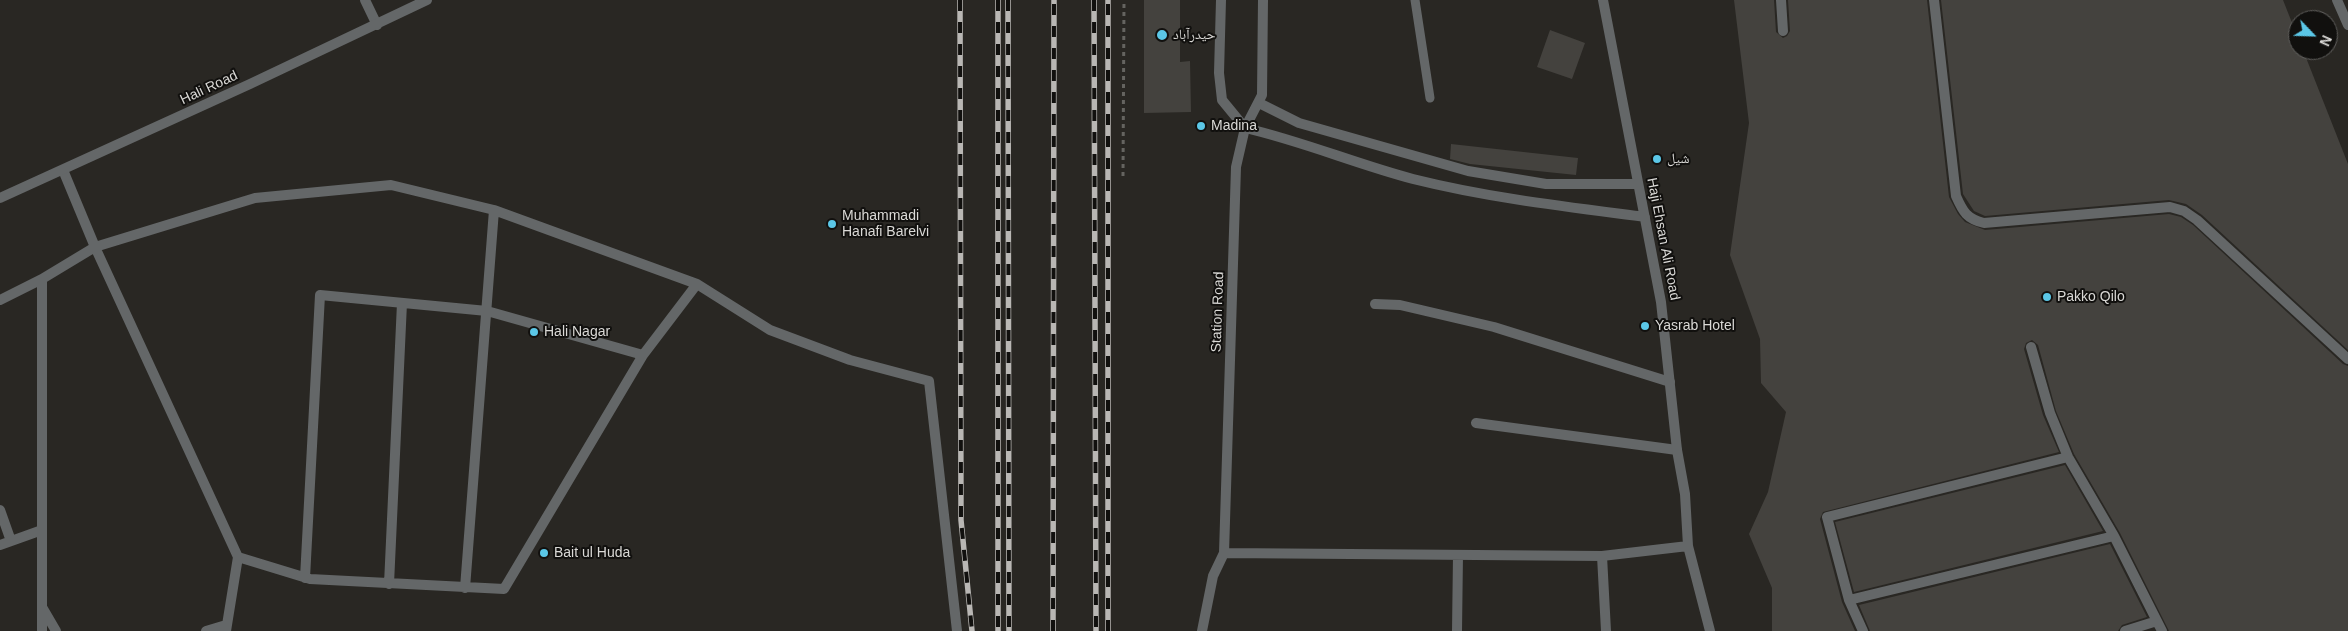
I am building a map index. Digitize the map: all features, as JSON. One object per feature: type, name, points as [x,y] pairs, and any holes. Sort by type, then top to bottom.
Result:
[{"type":"street","points":[[365,0],[377,25]]},
{"type":"street","name":"Hali Road","points":[[0,198],[377,25],[427,0]]},
{"type":"street","points":[[1221,0],[1219,73],[1222,100],[1246,128],[1288,138],[1332,155],[1413,179],[1539,204],[1645,217]]},
{"type":"street","points":[[1262,0],[1262,95],[1259,103],[1300,123],[1468,171],[1546,184],[1638,184]]},
{"type":"street","name":"Haji Ehsan Ali Road","points":[[1602,0],[1661,302],[1677,450],[1685,494],[1688,546],[1710,631]]},
{"type":"street","points":[[1781,0],[1783,31]]},
{"type":"street","points":[[1934,0],[1956,196],[1963,213],[1972,220],[1984,222],[2170,207],[2184,211],[2197,220],[2348,360]]},
{"type":"street","points":[[2338,0],[2348,25]]},
{"type":"street","name":"Station Road","points":[[1202,631],[1213,576],[1224,553],[1236,167],[1246,128],[1259,103]]},
{"type":"street","points":[[63,170],[96,247],[238,557],[226,628],[206,631]]},
{"type":"street","points":[[0,300],[42,279],[96,247],[255,198],[391,185],[494,210],[697,284],[770,330],[850,360],[929,381],[957,631]]},
{"type":"street","points":[[465,588],[494,210]]},
{"type":"street","points":[[42,279],[42,631]]},
{"type":"street","points":[[238,557],[305,578],[504,590],[643,355],[697,284]]},
{"type":"street","points":[[305,578],[320,295],[487,310],[643,355]]},
{"type":"street","points":[[389,584],[402,303]]},
{"type":"street","points":[[1375,304],[1400,305],[1494,326],[1670,382]]},
{"type":"street","points":[[2031,346],[2050,413],[2068,457],[2114,536],[2160,626],[2125,631]]},
{"type":"street","points":[[1476,423],[1677,450]]},
{"type":"street","points":[[1863,631],[1849,600],[1827,517],[2068,457]]},
{"type":"street","points":[[0,510],[11,540]]},
{"type":"street","points":[[0,545],[42,530]]},
{"type":"street","points":[[1849,600],[2114,536]]},
{"type":"street","points":[[1224,553],[1602,556],[1688,546]]},
{"type":"street","points":[[1457,631],[1458,555]]},
{"type":"street","points":[[1602,556],[1606,631]]},
{"type":"street","points":[[42,606],[56,631]]},
{"type":"lane","points":[[1415,0],[1430,98]]},
{"type":"path","points":[[1123,176],[1124,0]]},
{"type":"building","name":"حیدرآباد","points":[[1144,0],[1180,0],[1180,62],[1190,61],[1191,112],[1144,113]]},
{"type":"building","name":"Pakko Qilo","points":[[1734,0],[1774,0],[1776,32],[1783,38],[1790,31],[1788,0],[1927,0],[1949,197],[1958,214],[1965,222],[1985,230],[2169,214],[2181,217],[2193,225],[2343,364],[2348,366],[2348,631],[2169,631],[2120,533],[2074,454],[2056,411],[2038,345],[2032,340],[2026,343],[2024,349],[2043,415],[2059,452],[1823,512],[1820,519],[1842,602],[1855,631],[1772,631],[1772,588],[1749,534],[1768,492],[1786,412],[1761,383],[1760,339],[1730,255],[1749,123]]},
{"type":"building","points":[[1941,0],[2283,0],[2288,13],[2288,60],[2307,60],[2348,164],[2348,350],[2202,215],[2186,204],[2169,200],[1985,216],[1974,211],[1963,194]]},
{"type":"building","points":[[1550,30],[1585,43],[1572,79],[1537,67]]},
{"type":"building","points":[[1451,144],[1578,158],[1576,175],[1470,164],[1450,159]]},
{"type":"building","points":[[2065,465],[2103,531],[1854,592],[1835,522]]},
{"type":"building","points":[[2110,544],[2147,617],[2122,625],[2118,631],[1870,631],[1859,605]]},
{"type":"railway","points":[[960,0],[961,520],[972,631]]},
{"type":"railway","points":[[998,0],[998,631]]},
{"type":"railway","points":[[1008,0],[1009,631]]},
{"type":"railway","points":[[1053,631],[1054,0]]},
{"type":"railway","points":[[1094,0],[1096,631]]},
{"type":"railway","points":[[1108,0],[1108,631]]},
{"type":"place","name":"حیدرآباد","points":[[1162,35]]},
{"type":"place","name":"Madina","points":[[1201,126]]},
{"type":"place","name":"شیل","points":[[1657,159]]},
{"type":"place","name":"Muhammadi Hanafi Barelvi","points":[[832,224]]},
{"type":"place","name":"Pakko Qilo","points":[[2047,297]]},
{"type":"place","name":"Yasrab Hotel","points":[[1645,326]]},
{"type":"place","name":"Hali Nagar","points":[[534,332]]},
{"type":"place","name":"Bait ul Huda","points":[[544,553]]}]
